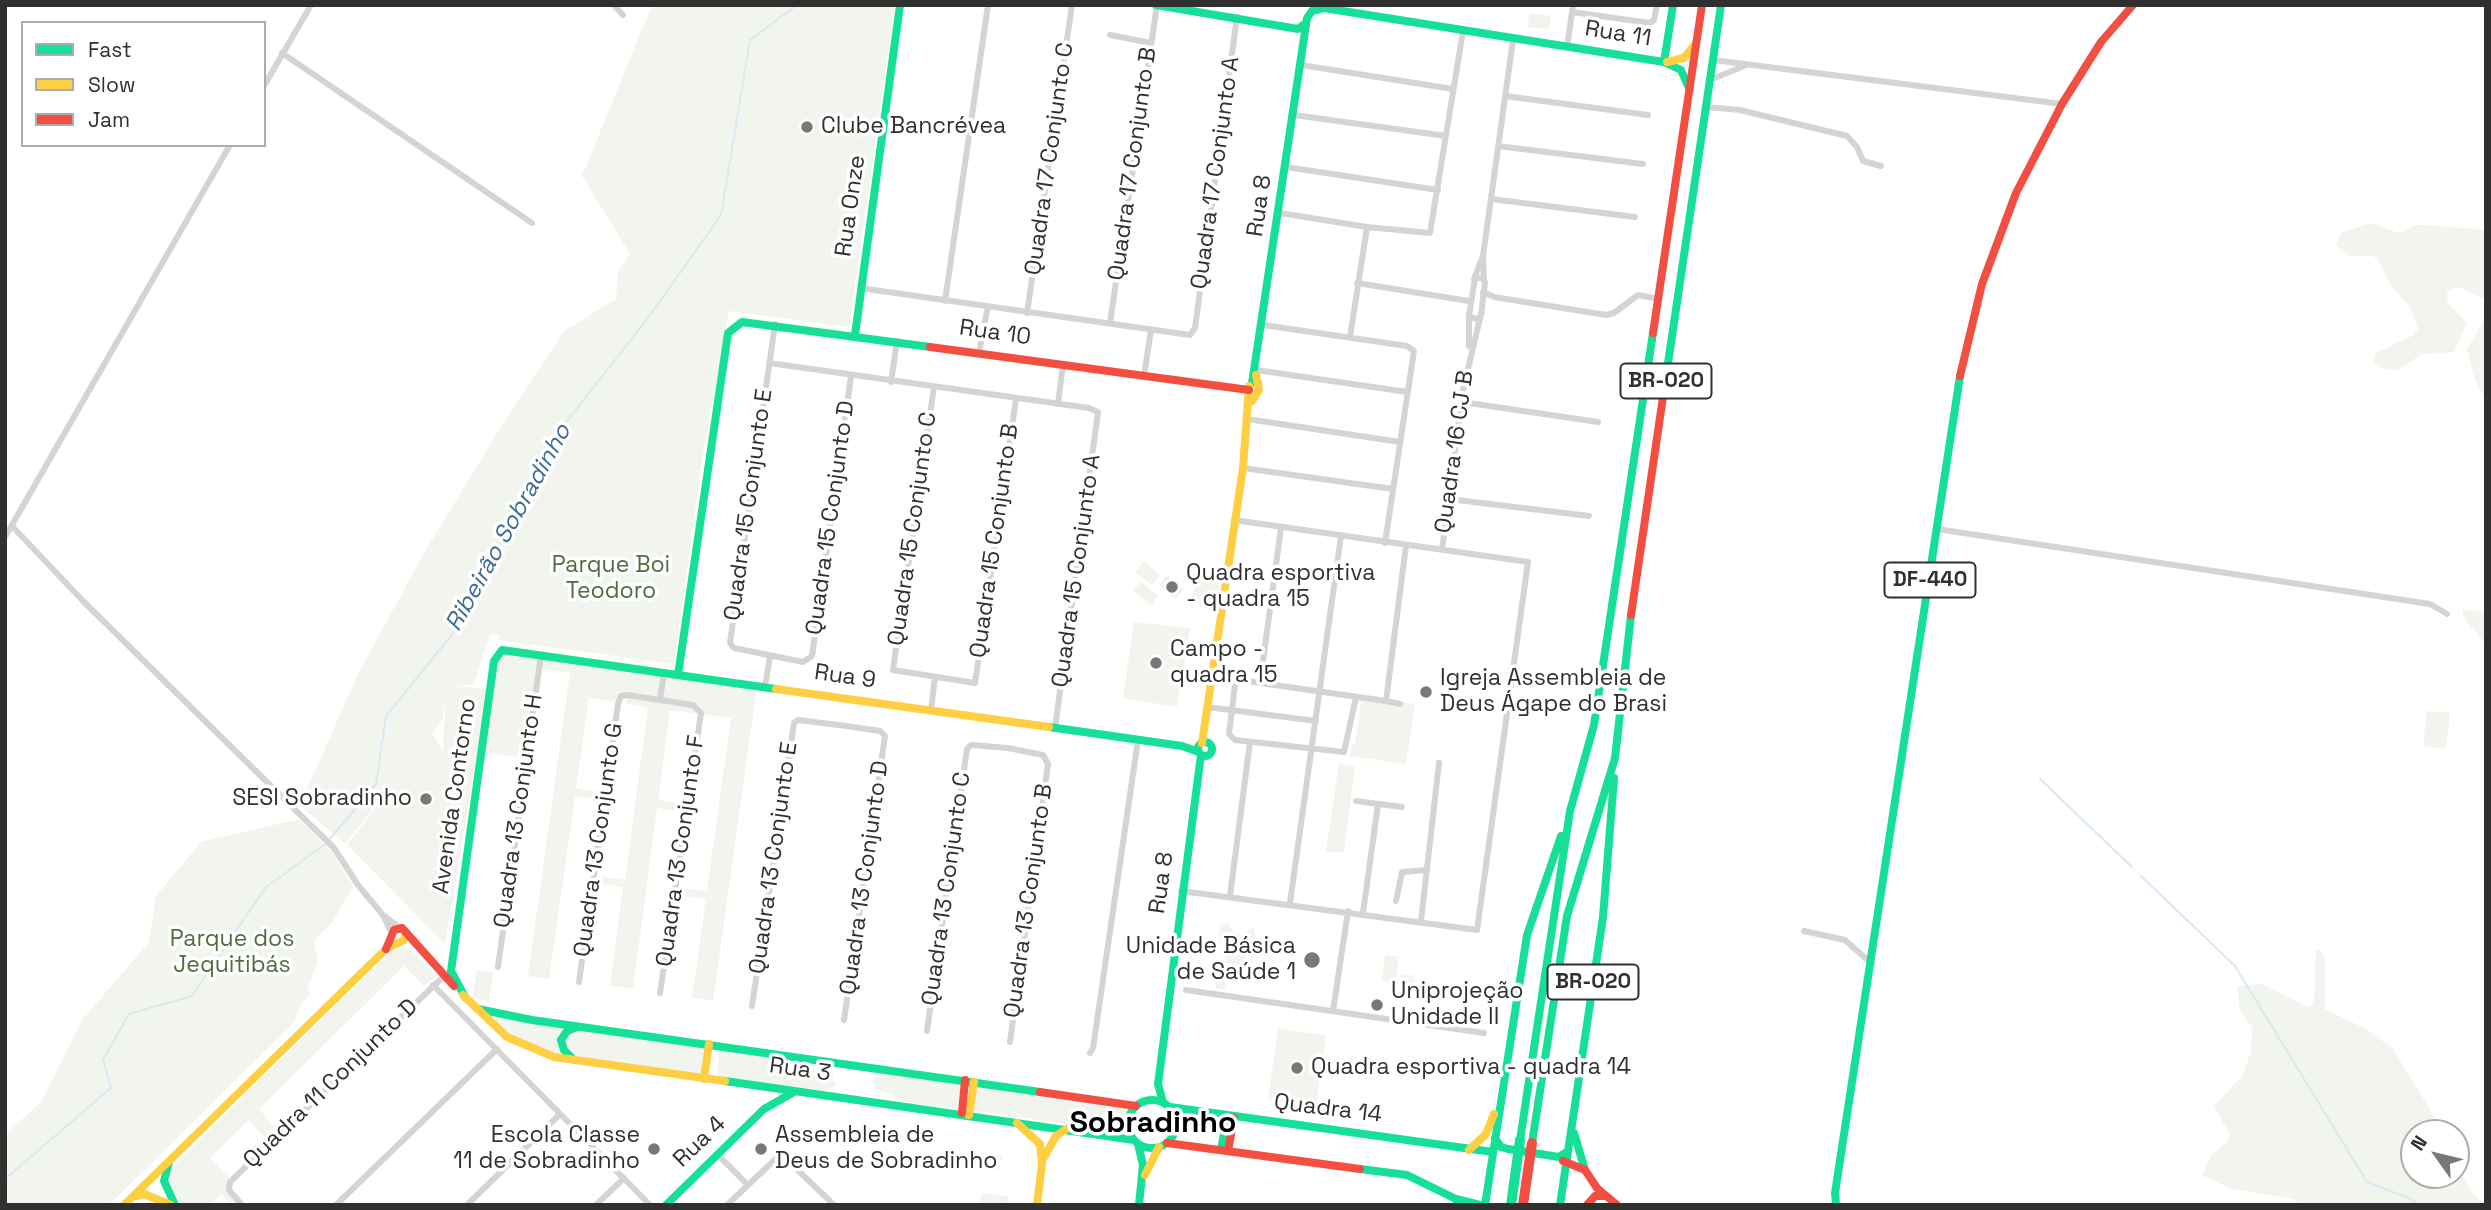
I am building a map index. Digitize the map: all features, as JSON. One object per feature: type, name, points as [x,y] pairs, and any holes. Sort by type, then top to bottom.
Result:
[{"type":"main road","name":"Rua Onze","points":[[855,335],[900,5]]},
{"type":"main road","points":[[1156,5],[1290,25],[1301,29],[1307,23]]},
{"type":"main road","points":[[1664,62],[1673,5]]},
{"type":"main road","name":"BR-020","points":[[1482,1205],[1493,1152],[1527,935],[1570,811],[1594,725],[1702,5]]},
{"type":"main road","name":"BR-020","points":[[1560,1205],[1564,1161],[1573,1120],[1603,917],[1621,680],[1721,5]]},
{"type":"main road","name":"DF-440","points":[[1830,1205],[1836,1199],[1963,359],[1982,284],[2017,193],[2062,104],[2101,42],[2133,5]]},
{"type":"main road","name":"Rua 11","points":[[1307,23],[1312,11],[1324,8],[1664,62],[1681,70],[1688,88]]},
{"type":"main road","points":[[1303,45],[1307,23]]},
{"type":"main road","points":[[1290,25],[1303,45]]},
{"type":"main road","name":"Rua 11","points":[[1664,62],[1684,58],[1696,41]]},
{"type":"main road","name":"Rua 8","points":[[1166,1105],[1157,1084],[1181,891],[1303,45]]},
{"type":"main road","points":[[1662,284],[1666,305],[1670,306],[1678,298]]},
{"type":"main road","name":"Rua 10","points":[[678,675],[728,333],[734,326],[751,320],[1233,388],[1254,383]]},
{"type":"main road","points":[[1653,328],[1665,322],[1672,332]]},
{"type":"main road","name":"Rua 9","points":[[502,650],[1203,749]]},
{"type":"main road","name":"Avenida Contorno","points":[[446,973],[455,951],[494,661],[502,650]]},
{"type":"main road","name":"BR-020","points":[[1523,1205],[1567,916],[1615,758]]},
{"type":"main road","name":"BR-020","points":[[1510,1205],[1570,811]]},
{"type":"main road","points":[[127,1201],[399,934],[446,973]]},
{"type":"main road","name":"Rua 3","points":[[446,973],[464,997],[495,1027],[528,1048],[575,1061],[1068,1128],[1136,1142]]},
{"type":"main road","name":"Rua 3","points":[[474,1007],[500,1015],[1140,1103]]},
{"type":"main road","points":[[495,1027],[500,1015]]},
{"type":"main road","points":[[575,1061],[565,1050],[561,1040],[567,1031],[580,1026]]},
{"type":"main road","points":[[704,1079],[709,1044]]},
{"type":"main road","points":[[1469,1150],[1486,1133],[1494,1117],[1506,1056]]},
{"type":"main road","points":[[965,1114],[970,1081]]},
{"type":"main road","points":[[1139,1205],[1143,1168],[1128,1122],[1157,1084]]},
{"type":"main road","points":[[760,1085],[768,1098],[764,1109]]},
{"type":"main road","name":"Rua 4","points":[[666,1205],[764,1109],[795,1091]]},
{"type":"main road","points":[[1140,1103],[1166,1105],[1175,1129],[1142,1181]]},
{"type":"main road","name":"Quadra 14","points":[[1166,1105],[1230,1117],[1564,1161]]},
{"type":"main road","points":[[1225,1150],[1230,1117]]},
{"type":"main road","points":[[1573,1120],[1584,1170]]},
{"type":"main road","points":[[1015,1122],[1036,1137],[1042,1162],[1037,1205]]},
{"type":"main road","points":[[1042,1162],[1056,1136],[1068,1128]]},
{"type":"main road","points":[[1495,1139],[1501,1147],[1559,1157],[1584,1170],[1617,1205]]},
{"type":"main road","points":[[1136,1142],[1225,1150],[1407,1175],[1457,1202],[1482,1205]]},
{"type":"main road","points":[[159,1190],[169,1161]]},
{"type":"main road","points":[[150,1180],[146,1187],[159,1190],[173,1205]]},
{"type":"main road","points":[[127,1201],[159,1190]]},
{"type":"main road","points":[[1587,1205],[1595,1196],[1606,1196]]},
{"type":"street","points":[[266,82],[311,5]]},
{"type":"street","points":[[614,5],[623,15]]},
{"type":"street","points":[[945,301],[988,5]]},
{"type":"street","name":"Quadra 17 Conjunto C","points":[[1027,313],[1072,5]]},
{"type":"street","name":"Quadra 17 Conjunto B","points":[[1110,323],[1156,5]]},
{"type":"street","points":[[1567,48],[1573,8],[1650,23],[1654,20],[1657,5]]},
{"type":"street","name":"Quadra 17 Conjunto A","points":[[1151,330],[1188,335],[1195,328],[1237,18]]},
{"type":"street","points":[[1280,213],[1424,234],[1432,230],[1463,31]]},
{"type":"street","points":[[1110,35],[1151,43]]},
{"type":"street","points":[[1483,256],[1513,40]]},
{"type":"street","points":[[282,53],[532,223]]},
{"type":"street","points":[[1713,60],[2062,104]]},
{"type":"street","points":[[1301,65],[1453,89]]},
{"type":"street","points":[[1710,80],[1745,65]]},
{"type":"street","points":[[1505,96],[1648,115]]},
{"type":"street","points":[[1706,107],[1740,110],[1847,136],[1857,147],[1863,161],[1881,166]]},
{"type":"street","points":[[1294,115],[1447,136]]},
{"type":"street","points":[[1498,146],[1643,164]]},
{"type":"street","points":[[5,537],[229,147]]},
{"type":"street","points":[[1286,167],[1438,190]]},
{"type":"street","points":[[1491,199],[1635,217]]},
{"type":"street","points":[[1350,337],[1367,227]]},
{"type":"street","name":"Quadra 16 CJ B","points":[[1442,550],[1469,355],[1480,318],[1484,279],[1483,256]]},
{"type":"street","name":"Quadra 16 CJ B","points":[[1469,355],[1469,317],[1466,301],[1483,256]]},
{"type":"street","points":[[1474,279],[1484,279]]},
{"type":"street","points":[[1357,283],[1466,301]]},
{"type":"street","points":[[860,288],[1151,330],[1144,376]]},
{"type":"street","points":[[1483,292],[1494,297],[1606,315],[1638,295],[1659,299]]},
{"type":"street","points":[[1482,302],[1494,297]]},
{"type":"street","points":[[979,352],[988,306]]},
{"type":"street","points":[[1469,317],[1480,318]]},
{"type":"street","name":"Quadra 15 Conjunto E","points":[[770,657],[734,648],[730,643],[775,324]]},
{"type":"street","points":[[1263,325],[1409,347],[1414,351],[1385,543]]},
{"type":"street","points":[[891,382],[897,341]]},
{"type":"street","points":[[769,363],[1058,404],[1063,364]]},
{"type":"street","name":"Quadra 15 Conjunto D","points":[[770,657],[803,662],[812,656],[851,376]]},
{"type":"street","points":[[1254,383],[1407,392]]},
{"type":"street","name":"Quadra 15 Conjunto C","points":[[934,387],[893,670],[934,677]]},
{"type":"street","name":"Quadra 15 Conjunto B","points":[[934,677],[975,683],[1016,399]]},
{"type":"street","points":[[1462,402],[1598,422]]},
{"type":"street","name":"Quadra 15 Conjunto A","points":[[1055,728],[1099,414],[1089,408],[1058,404]]},
{"type":"street","points":[[1247,419],[1400,442]]},
{"type":"street","points":[[1243,468],[1393,489]]},
{"type":"street","points":[[1449,499],[1588,516]]},
{"type":"street","points":[[1181,891],[1290,903],[1477,930],[1528,562],[1234,520]]},
{"type":"street","points":[[12,526],[334,848],[399,934]]},
{"type":"street","points":[[1260,683],[1282,528]]},
{"type":"street","points":[[1937,529],[2430,604],[2447,614]]},
{"type":"street","points":[[1290,903],[1341,536]]},
{"type":"street","points":[[1386,701],[1406,546]]},
{"type":"street","name":"Quadra 13 Conjunto H","points":[[498,967],[541,655]]},
{"type":"street","points":[[765,687],[770,657]]},
{"type":"street","points":[[660,699],[664,673]]},
{"type":"street","points":[[931,710],[934,677]]},
{"type":"street","points":[[1356,697],[1346,751],[1311,751],[1250,742],[1230,736],[1238,681],[1260,683],[1386,701],[1400,704]]},
{"type":"street","name":"Quadra 13 Conjunto G","points":[[579,982],[619,700],[624,695],[660,699]]},
{"type":"street","name":"Quadra 13 Conjunto F","points":[[660,699],[693,705],[701,713],[660,993]]},
{"type":"street","points":[[1207,707],[1316,721]]},
{"type":"street","name":"Quadra 13 Conjunto E","points":[[752,1006],[794,723],[798,720],[846,726]]},
{"type":"street","name":"Quadra 13 Conjunto D","points":[[844,1020],[885,736],[880,731],[846,726]]},
{"type":"street","points":[[1090,1053],[1093,1048],[1138,740]]},
{"type":"street","points":[[1230,896],[1250,742]]},
{"type":"street","name":"Quadra 13 Conjunto C","points":[[927,1031],[967,749],[971,745],[1008,748]]},
{"type":"street","name":"Quadra 13 Conjunto B","points":[[1008,748],[1043,755],[1048,764],[1010,1042]]},
{"type":"street","points":[[1422,921],[1439,763]]},
{"type":"street","points":[[1356,801],[1402,807]]},
{"type":"street","points":[[1363,913],[1378,804]]},
{"type":"street","points":[[1396,901],[1402,872],[1427,870]]},
{"type":"street","points":[[1334,1011],[1349,911]]},
{"type":"street","points":[[1804,931],[1845,940],[1872,964]]},
{"type":"street","name":"Quadra 11 Conjunto D","points":[[242,1205],[229,1190],[230,1182],[446,973]]},
{"type":"street","points":[[1170,978],[1184,990]]},
{"type":"street","points":[[433,985],[650,1205]]},
{"type":"street","points":[[1168,997],[1184,990],[1484,1033]]},
{"type":"street","points":[[336,1205],[497,1049]]},
{"type":"street","points":[[467,1205],[560,1114]]},
{"type":"street","points":[[717,1154],[748,1185]]},
{"type":"street","points":[[727,1205],[777,1156],[786,1156],[834,1205]]},
{"type":"street","points":[[596,1205],[624,1178]]},
{"type":"green space","name":"Parque Boi Teodoro","points":[[652,5],[895,5],[849,327],[729,311],[703,453],[674,664],[498,640],[500,635],[490,634],[474,684],[456,686],[488,689],[445,944],[347,845],[397,779],[345,844],[300,805],[357,676],[424,553],[499,430],[564,331],[616,299],[618,272],[630,254],[582,176]],"holes":[[[446,686],[443,752],[432,733],[443,719]]]},
{"type":"green space","points":[[1530,13],[1551,16],[1549,29],[1527,27]]},
{"type":"green space","points":[[2372,223],[2399,233],[2416,225],[2486,230],[2486,300],[2459,287],[2447,291],[2447,301],[2467,324],[2454,352],[2422,354],[2396,371],[2382,368],[2374,362],[2376,353],[2414,335],[2418,329],[2411,309],[2390,284],[2378,260],[2373,256],[2348,256],[2335,244],[2342,232]]},
{"type":"green space","points":[[2486,317],[2486,400],[2475,380],[2467,349]]},
{"type":"green space","name":"Quadra esportiva - quadra 15","points":[[1144,561],[1160,575],[1152,585],[1135,572]]},
{"type":"green space","points":[[1206,570],[1207,578],[1213,570],[1218,575],[1221,594],[1214,603],[1200,607],[1192,596],[1198,573]]},
{"type":"green space","name":"Quadra esportiva - quadra 15","points":[[1167,575],[1184,589],[1176,599],[1159,585]]},
{"type":"green space","name":"Quadra esportiva - quadra 15","points":[[1141,581],[1158,596],[1151,605],[1133,591]]},
{"type":"green space","points":[[2463,610],[2486,611],[2486,644],[2463,617]]},
{"type":"green space","name":"Campo - quadra 15","points":[[1134,622],[1190,628],[1177,707],[1123,698]]},
{"type":"green space","points":[[499,652],[757,686],[713,1001],[692,998],[706,899],[679,895],[680,888],[707,891],[731,718],[670,710],[658,800],[685,804],[684,812],[657,808],[633,989],[610,986],[623,887],[596,883],[597,876],[625,880],[648,707],[626,704],[627,695],[618,702],[589,698],[576,788],[605,793],[604,800],[575,796],[549,979],[528,976],[570,673],[540,669],[527,758],[482,752]]},
{"type":"green space","points":[[1363,696],[1415,704],[1406,764],[1350,756],[1352,745],[1355,744],[1361,702],[1357,700]]},
{"type":"green space","points":[[2427,711],[2450,713],[2446,749],[2423,746]]},
{"type":"green space","points":[[1339,763],[1355,767],[1344,852],[1326,852]]},
{"type":"green space","name":"Parque dos Jequitibás","points":[[299,819],[334,854],[353,887],[333,921],[314,941],[318,962],[307,990],[311,994],[302,1002],[294,1023],[109,1205],[5,1205],[5,1135],[42,1101],[82,1020],[149,942],[156,896],[201,842]]},
{"type":"green space","points":[[1229,924],[1233,932],[1240,934],[1243,945],[1246,944],[1245,932],[1254,927],[1256,945],[1246,950],[1242,968],[1231,973],[1228,978],[1224,976],[1226,989],[1216,989],[1214,972],[1229,967],[1225,965],[1227,941],[1221,942],[1220,925]]},
{"type":"green space","points":[[402,947],[411,950],[437,975],[424,986],[404,966],[259,1109],[280,1133],[270,1143],[249,1120],[210,1158],[230,1179],[228,1186],[242,1205],[232,1205],[222,1194],[210,1205],[185,1205],[174,1194],[170,1183],[175,1164],[390,952]]},
{"type":"green space","points":[[2316,949],[2322,951],[2325,959],[2325,1009],[2366,1029],[2393,1049],[2436,1119],[2400,1119],[2400,1189],[2470,1189],[2486,1205],[2301,1205],[2293,1199],[2231,1189],[2202,1175],[2211,1155],[2229,1140],[2229,1133],[2214,1106],[2243,1075],[2251,1051],[2252,1027],[2240,1012],[2237,986],[2262,984],[2310,1008],[2314,1000]]},
{"type":"green space","points":[[1385,955],[1399,957],[1395,983],[1382,981]]},
{"type":"green space","points":[[477,970],[493,973],[489,1001],[473,997]]},
{"type":"green space","points":[[1401,974],[1415,976],[1412,996],[1399,994]]},
{"type":"green space","points":[[500,1015],[709,1044],[704,1079],[575,1061],[521,1045],[495,1021]]},
{"type":"green space","name":"Quadra esportiva - quadra 14","points":[[1278,1029],[1326,1035],[1316,1106],[1268,1100]]},
{"type":"green space","points":[[719,1050],[732,1052],[733,1056],[740,1057],[741,1054],[806,1063],[815,1072],[833,1074],[833,1082],[838,1084],[827,1091],[717,1076]]},
{"type":"green space","points":[[884,1074],[962,1085],[959,1109],[909,1104],[889,1093],[876,1090],[873,1080]]},
{"type":"green space","points":[[976,1088],[1127,1108],[1122,1119],[1124,1132],[974,1111]]},
{"type":"green space","points":[[975,1152],[1002,1156],[999,1170],[973,1166]]},
{"type":"green space","points":[[982,1193],[1008,1196],[1007,1205],[980,1205]]},
{"type":"waterway","name":"Ribeirão Sobradinho","points":[[329,840],[376,784],[386,716],[455,631],[553,439],[651,314],[721,215],[750,40],[797,5]]},
{"type":"waterway","points":[[2040,779],[2132,867]]},
{"type":"waterway","name":"Ribeirão Sobradinho","points":[[5,1179],[111,1088],[103,1060],[129,1014],[192,996],[265,888],[325,844]]},
{"type":"waterway","points":[[2141,876],[2235,966],[2367,1182],[2411,1199],[2417,1205]]},
{"type":"traffic: fast","points":[[855,335],[900,5]]},
{"type":"traffic: fast","points":[[1156,5],[1298,29],[1306,23]]},
{"type":"traffic: fast","points":[[1664,62],[1673,5]]},
{"type":"traffic: fast","points":[[1663,397],[1721,5]]},
{"type":"traffic: fast","points":[[1252,383],[1307,18],[1312,11],[1324,8],[1664,62],[1681,70],[1688,86]]},
{"type":"traffic: fast","points":[[678,675],[728,333],[742,322],[930,347]]},
{"type":"traffic: fast","points":[[1520,1140],[1570,811],[1594,725],[1653,333]]},
{"type":"traffic: fast","points":[[1836,1205],[1835,1193],[1960,376]]},
{"type":"traffic: fast","points":[[1532,1143],[1567,916],[1615,758],[1631,615]]},
{"type":"traffic: fast","points":[[465,997],[451,971],[494,661],[502,650],[776,689]]},
{"type":"traffic: fast","points":[[1049,727],[1182,746],[1199,752]]},
{"type":"traffic: fast","points":[[1202,742],[1208,742],[1212,749],[1208,756],[1202,756],[1198,752],[1198,746],[1202,742]]},
{"type":"traffic: fast","points":[[1163,1102],[1158,1084],[1201,755]]},
{"type":"traffic: fast","points":[[1560,1205],[1603,917],[1614,778]]},
{"type":"traffic: fast","points":[[1485,1205],[1527,935],[1561,836]]},
{"type":"traffic: fast","points":[[478,1009],[532,1020],[1040,1092]]},
{"type":"traffic: fast","points":[[574,1060],[564,1050],[561,1040],[567,1031],[577,1027]]},
{"type":"traffic: fast","points":[[725,1081],[1134,1140]]},
{"type":"traffic: fast","points":[[666,1205],[764,1109],[794,1092]]},
{"type":"traffic: fast","points":[[1152,1100],[1169,1107],[1176,1124],[1169,1141],[1152,1148],[1135,1141],[1128,1124],[1135,1107],[1152,1100]]},
{"type":"traffic: fast","points":[[1170,1107],[1493,1152]]},
{"type":"traffic: fast","points":[[1221,1150],[1227,1117]]},
{"type":"traffic: fast","points":[[1574,1133],[1585,1170]]},
{"type":"traffic: fast","points":[[1495,1138],[1501,1147],[1508,1149],[1559,1157],[1568,1151]]},
{"type":"traffic: fast","points":[[1511,1205],[1520,1140]]},
{"type":"traffic: fast","points":[[1138,1144],[1143,1165],[1139,1205]]},
{"type":"traffic: fast","points":[[169,1162],[164,1181],[175,1205]]},
{"type":"traffic: fast","points":[[1360,1169],[1407,1175],[1456,1199],[1480,1205]]},
{"type":"traffic: fast","points":[[1456,1199],[1458,1205]]},
{"type":"traffic: slow","points":[[1667,62],[1684,58],[1695,44]]},
{"type":"traffic: slow","points":[[1252,401],[1259,390],[1256,375]]},
{"type":"traffic: slow","points":[[1202,743],[1243,468],[1249,386]]},
{"type":"traffic: slow","points":[[776,689],[1049,727]]},
{"type":"traffic: slow","points":[[124,1205],[386,949],[404,940],[406,933]]},
{"type":"traffic: slow","points":[[463,995],[507,1037],[554,1057],[725,1081]]},
{"type":"traffic: slow","points":[[704,1079],[709,1044]]},
{"type":"traffic: slow","points":[[969,1115],[974,1082]]},
{"type":"traffic: slow","points":[[1469,1150],[1486,1134],[1494,1114]]},
{"type":"traffic: slow","points":[[1017,1123],[1040,1144],[1042,1164],[1037,1205]]},
{"type":"traffic: slow","points":[[1043,1159],[1056,1136],[1068,1128]]},
{"type":"traffic: slow","points":[[1145,1175],[1159,1147]]},
{"type":"traffic: slow","points":[[136,1196],[144,1194],[171,1205]]},
{"type":"traffic: jam","points":[[1653,333],[1702,5]]},
{"type":"traffic: jam","points":[[1960,376],[1982,284],[2016,193],[2062,104],[2101,42],[2133,5]]},
{"type":"traffic: jam","points":[[930,347],[1249,390]]},
{"type":"traffic: jam","points":[[1631,615],[1663,397]]},
{"type":"traffic: jam","points":[[386,949],[394,930],[402,928],[454,986]]},
{"type":"traffic: jam","points":[[962,1113],[965,1080]]},
{"type":"traffic: jam","points":[[1040,1092],[1136,1106]]},
{"type":"traffic: jam","points":[[1228,1151],[1234,1118]]},
{"type":"traffic: jam","points":[[1167,1143],[1360,1169]]},
{"type":"traffic: jam","points":[[1523,1205],[1532,1143]]},
{"type":"traffic: jam","points":[[1563,1161],[1585,1170],[1597,1188],[1617,1205]]},
{"type":"traffic: jam","points":[[1587,1205],[1595,1196],[1606,1196]]},
{"type":"place","name":"Clube Bancrévea","points":[[807,127]]},
{"type":"place","name":"Quadra esportiva - quadra 15","points":[[1172,587]]},
{"type":"place","name":"Campo - quadra 15","points":[[1156,663]]},
{"type":"place","name":"Igreja Assembleia de Deus Ágape do Brasi","points":[[1426,692]]},
{"type":"place","name":"SESI Sobradinho","points":[[426,799]]},
{"type":"place","name":"Unidade Básica de Saúde 1","points":[[1312,960]]},
{"type":"place","name":"Uniprojeção Unidade II","points":[[1377,1005]]},
{"type":"place","name":"Quadra esportiva - quadra 14","points":[[1297,1068]]},
{"type":"place","name":"Escola Classe 11 de Sobradinho","points":[[654,1149]]},
{"type":"place","name":"Assembleia de Deus de Sobradinho","points":[[761,1149]]},
{"type":"district","name":"Sobradinho","points":[[1153,1124]]}]
